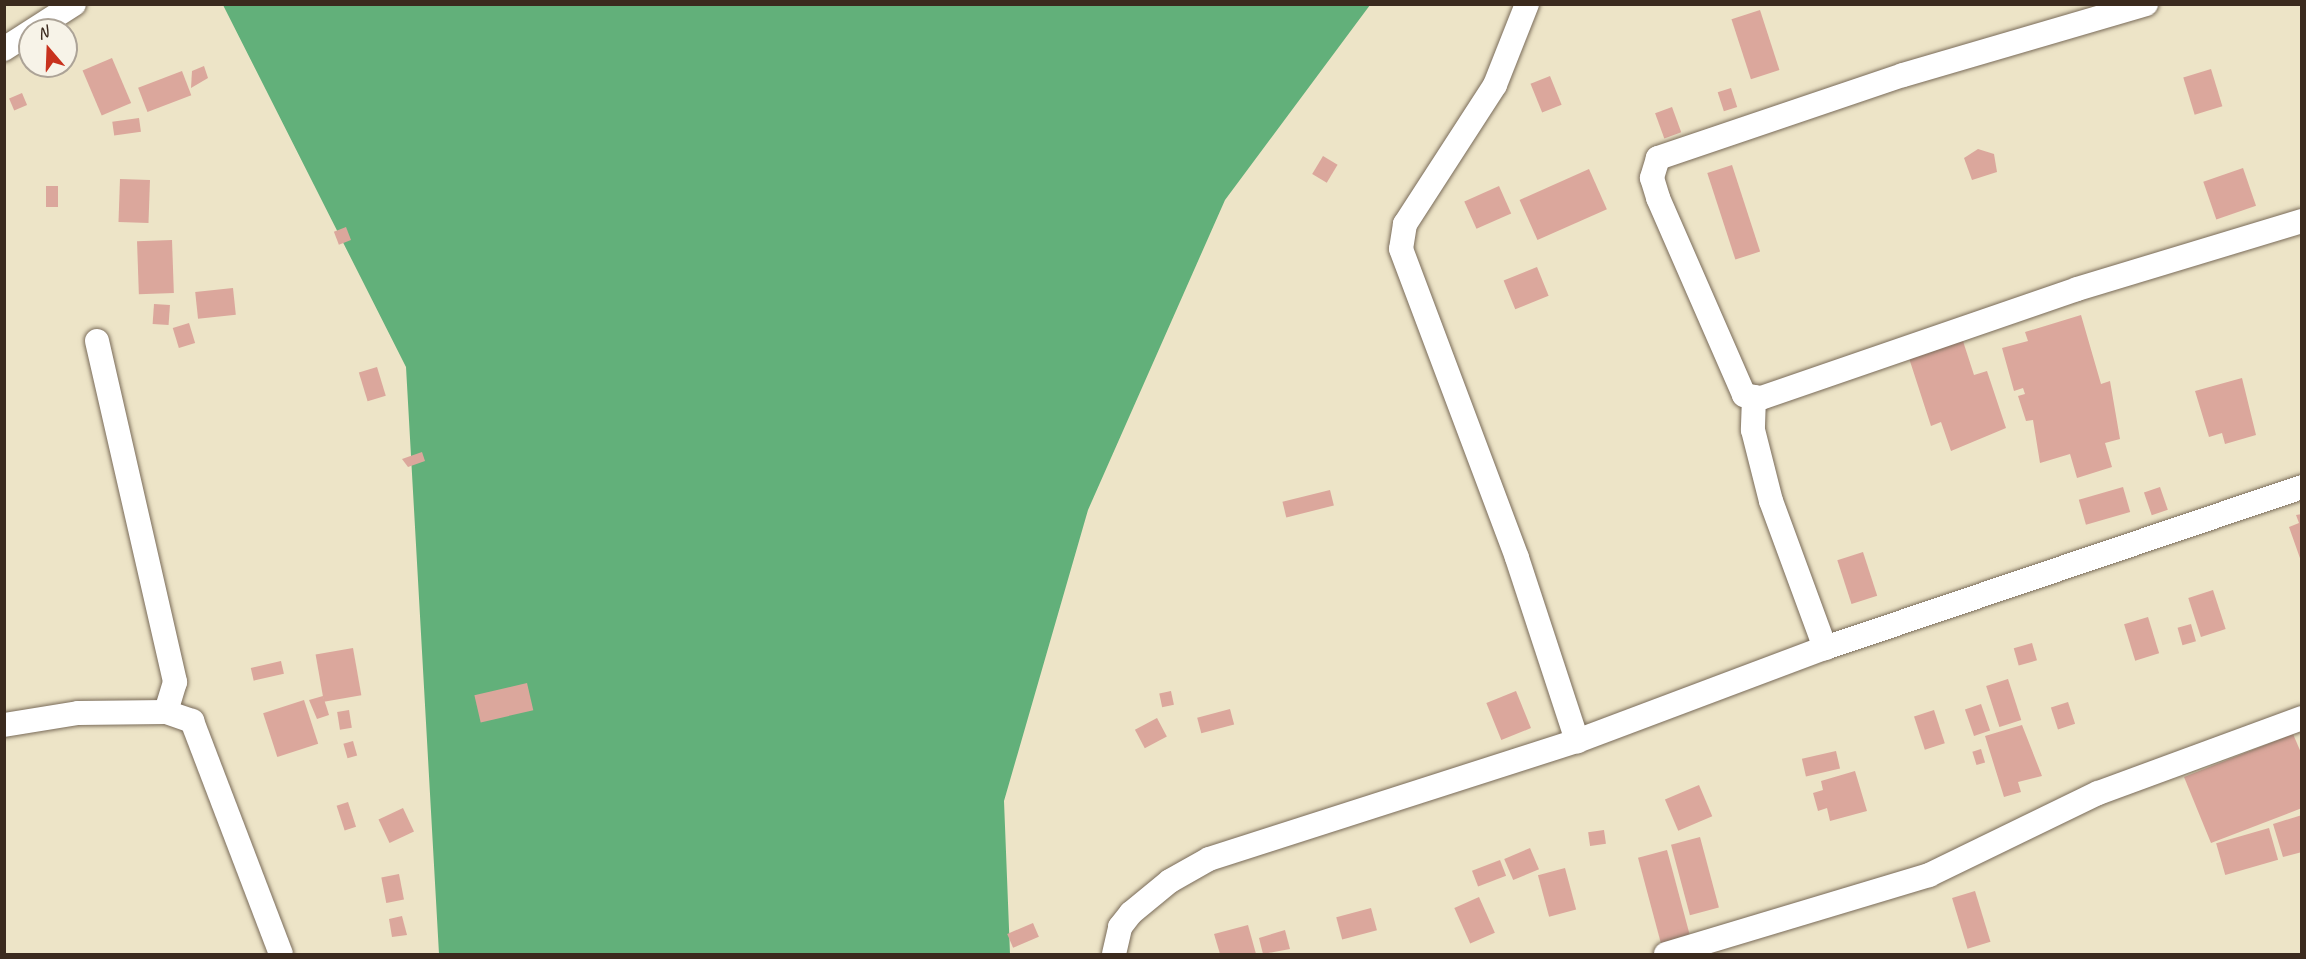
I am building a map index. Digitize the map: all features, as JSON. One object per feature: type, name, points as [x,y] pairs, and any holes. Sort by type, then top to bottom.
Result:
[{"type":"street","points":[[4,49],[74,4]]},
{"type":"street","points":[[1527,4],[1495,85],[1405,224],[1401,249],[1517,558],[1577,741]]},
{"type":"street","points":[[2146,4],[1903,75],[1658,158],[1652,178],[1658,198],[1744,395],[1754,397],[2301,221]]},
{"type":"street","points":[[97,342],[175,682],[166,712]]},
{"type":"street","points":[[1754,397],[1753,430],[1771,501],[1825,648]]},
{"type":"street","points":[[1114,954],[1120,927],[1131,913],[1200,863],[1577,741],[1825,648],[2301,487]]},
{"type":"street","points":[[4,725],[78,714],[166,712],[192,721],[201,734],[237,848],[281,954]]},
{"type":"street","points":[[1666,954],[1929,875],[2098,793],[2301,718]]},
{"type":"green space","points":[[223,5],[1370,5],[1225,200],[1088,510],[1004,801],[1010,954],[439,954],[406,367]]},
{"type":"building","points":[[1760,10],[1779,70],[1751,79],[1731,19]]},
{"type":"building","points":[[112,58],[131,103],[102,116],[83,71]]},
{"type":"building","points":[[204,66],[208,78],[191,88],[192,71]]},
{"type":"building","points":[[2211,69],[2222,106],[2195,115],[2183,77]]},
{"type":"building","points":[[182,71],[191,95],[147,112],[138,88]]},
{"type":"building","points":[[1550,76],[1562,105],[1542,113],[1531,84]]},
{"type":"building","points":[[1731,88],[1737,107],[1724,111],[1718,92]]},
{"type":"building","points":[[22,93],[27,105],[14,110],[9,98]]},
{"type":"building","points":[[1672,107],[1681,132],[1664,139],[1655,113]]},
{"type":"building","points":[[139,118],[141,132],[114,136],[112,122]]},
{"type":"building","points":[[1978,149],[1994,154],[1997,172],[1972,180],[1964,158]]},
{"type":"building","points":[[1323,156],[1338,165],[1327,183],[1312,174]]},
{"type":"building","points":[[1732,165],[1760,252],[1735,260],[1707,173]]},
{"type":"building","points":[[2243,168],[2256,206],[2216,219],[2203,182]]},
{"type":"building","points":[[1589,169],[1607,209],[1537,240],[1520,200]]},
{"type":"building","points":[[120,179],[150,180],[148,223],[118,222]]},
{"type":"building","points":[[46,186],[58,186],[58,207],[46,207]]},
{"type":"building","points":[[1499,186],[1511,213],[1476,229],[1464,201]]},
{"type":"building","points":[[346,227],[351,240],[339,245],[334,232]]},
{"type":"building","points":[[172,240],[174,293],[139,294],[137,241]]},
{"type":"building","points":[[1537,267],[1549,296],[1515,309],[1504,280]]},
{"type":"building","points":[[233,288],[236,315],[198,319],[195,292]]},
{"type":"building","points":[[154,304],[170,305],[169,325],[153,324]]},
{"type":"building","points":[[2081,315],[2101,384],[2110,381],[2120,439],[2105,443],[2112,467],[2077,478],[2070,454],[2040,463],[2033,420],[2026,421],[2018,396],[2025,394],[2023,388],[2014,391],[2002,348],[2028,341],[2025,332]]},
{"type":"building","points":[[189,323],[195,343],[179,348],[173,328]]},
{"type":"building","points":[[1962,338],[1974,375],[1987,371],[2006,428],[1951,451],[1941,422],[1931,426],[1908,355]]},
{"type":"building","points":[[377,367],[386,396],[368,401],[359,373]]},
{"type":"building","points":[[2242,378],[2256,435],[2225,444],[2222,433],[2209,437],[2195,391]]},
{"type":"building","points":[[422,452],[425,461],[408,467],[402,459]]},
{"type":"building","points":[[2123,487],[2130,512],[2086,525],[2079,500]]},
{"type":"building","points":[[2160,487],[2168,510],[2152,515],[2144,493]]},
{"type":"building","points":[[1330,490],[1334,506],[1286,517],[1282,502]]},
{"type":"building","points":[[2302,514],[2301,561],[2289,527],[2299,523],[2296,515]]},
{"type":"building","points":[[1863,552],[1877,596],[1852,604],[1837,560]]},
{"type":"building","points":[[2213,590],[2226,629],[2201,637],[2188,598]]},
{"type":"building","points":[[2148,617],[2159,653],[2135,661],[2124,624]]},
{"type":"building","points":[[2191,624],[2196,641],[2183,645],[2178,628]]},
{"type":"building","points":[[2032,643],[2037,660],[2019,666],[2014,648]]},
{"type":"building","points":[[353,648],[361,695],[324,702],[316,655]]},
{"type":"building","points":[[281,661],[284,674],[254,681],[251,668]]},
{"type":"building","points":[[2008,679],[2021,720],[1999,727],[1986,686]]},
{"type":"building","points":[[527,683],[533,710],[481,722],[474,695]]},
{"type":"building","points":[[1171,691],[1174,705],[1162,707],[1159,693]]},
{"type":"building","points":[[1516,691],[1531,728],[1501,740],[1486,703]]},
{"type":"building","points":[[323,696],[329,715],[317,719],[309,700]]},
{"type":"building","points":[[304,700],[318,744],[277,757],[263,713]]},
{"type":"building","points":[[2068,702],[2075,724],[2058,729],[2051,708]]},
{"type":"building","points":[[1981,704],[1990,730],[1974,736],[1965,710]]},
{"type":"building","points":[[1230,709],[1234,724],[1201,733],[1197,718]]},
{"type":"building","points":[[349,710],[352,728],[340,730],[337,712]]},
{"type":"building","points":[[1934,710],[1945,743],[1925,750],[1914,716]]},
{"type":"building","points":[[1157,718],[1167,737],[1145,748],[1135,730]]},
{"type":"building","points":[[2022,725],[2042,776],[2018,782],[2021,792],[2004,797],[1985,736]]},
{"type":"building","points":[[2293,734],[2302,755],[2302,808],[2211,843],[2184,777]]},
{"type":"building","points":[[353,741],[357,755],[348,758],[343,744]]},
{"type":"building","points":[[1981,749],[1985,762],[1976,765],[1972,752]]},
{"type":"building","points":[[1836,751],[1840,769],[1806,776],[1802,759]]},
{"type":"building","points":[[1855,771],[1867,811],[1830,821],[1827,808],[1818,811],[1813,793],[1823,790],[1821,781]]},
{"type":"building","points":[[1699,785],[1712,816],[1678,831],[1665,799]]},
{"type":"building","points":[[348,802],[356,827],[345,830],[337,806]]},
{"type":"building","points":[[403,808],[414,832],[390,843],[379,819]]},
{"type":"building","points":[[2302,815],[2302,852],[2283,857],[2273,824]]},
{"type":"building","points":[[2269,828],[2278,860],[2225,875],[2216,843]]},
{"type":"building","points":[[1604,830],[1606,844],[1590,846],[1588,832]]},
{"type":"building","points":[[1700,837],[1719,908],[1690,915],[1671,845]]},
{"type":"building","points":[[1530,848],[1539,869],[1513,880],[1504,859]]},
{"type":"building","points":[[1667,850],[1690,936],[1661,944],[1638,858]]},
{"type":"building","points":[[1500,860],[1506,876],[1478,887],[1472,871]]},
{"type":"building","points":[[1565,868],[1576,910],[1549,917],[1538,875]]},
{"type":"building","points":[[399,874],[404,900],[386,903],[381,877]]},
{"type":"building","points":[[1975,891],[1990,942],[1968,949],[1952,898]]},
{"type":"building","points":[[1479,897],[1495,933],[1470,944],[1454,908]]},
{"type":"building","points":[[1371,908],[1377,930],[1342,940],[1336,917]]},
{"type":"building","points":[[402,916],[407,935],[392,937],[389,919]]},
{"type":"building","points":[[1033,923],[1039,937],[1013,948],[1007,934]]},
{"type":"building","points":[[1248,925],[1256,954],[1220,954],[1214,934]]},
{"type":"building","points":[[1285,930],[1290,949],[1263,954],[1259,938]]}]
